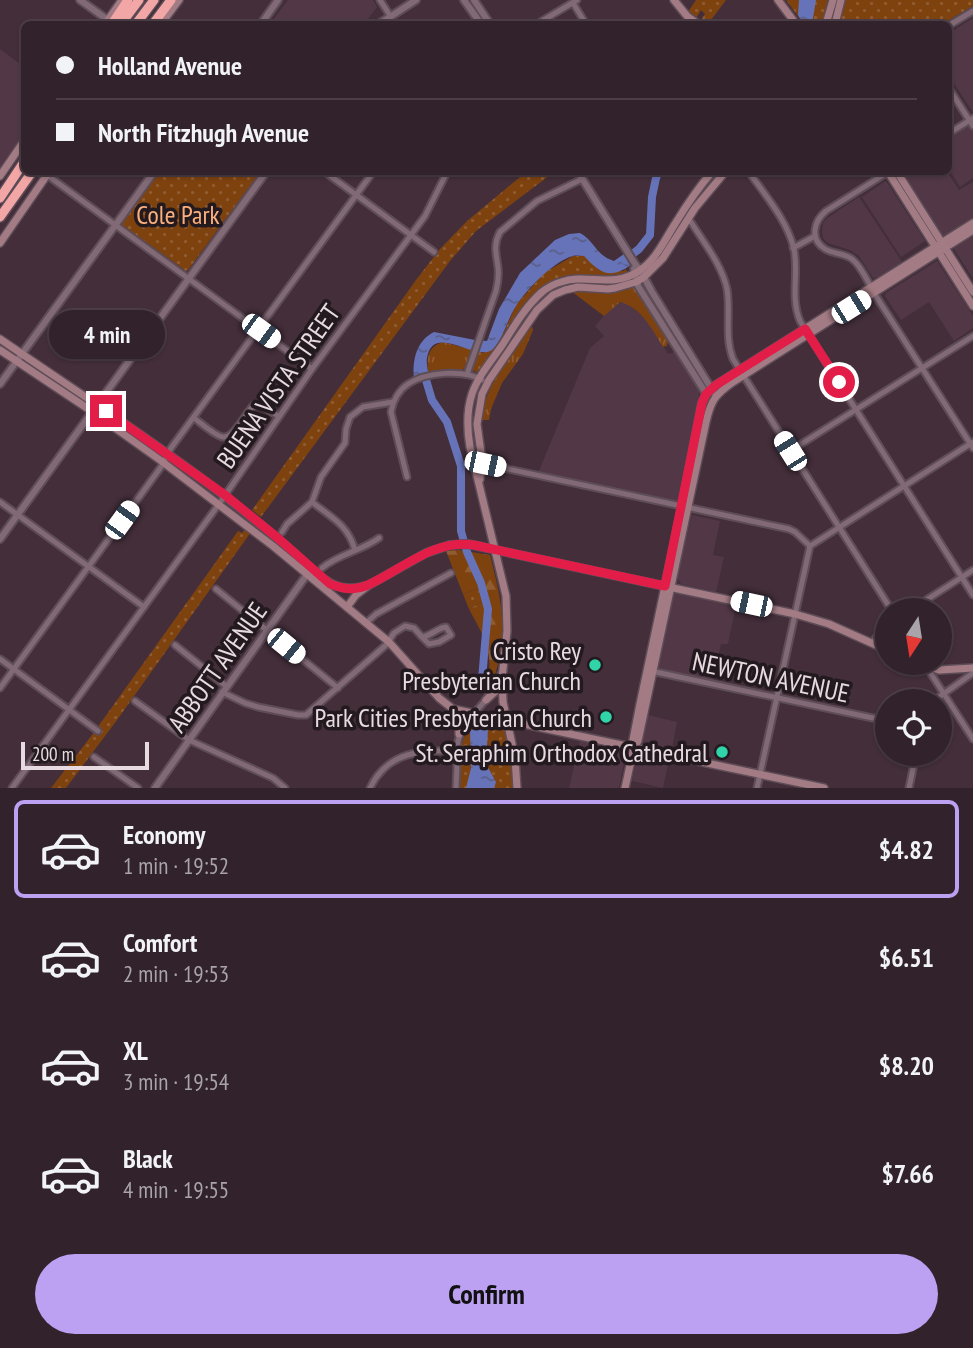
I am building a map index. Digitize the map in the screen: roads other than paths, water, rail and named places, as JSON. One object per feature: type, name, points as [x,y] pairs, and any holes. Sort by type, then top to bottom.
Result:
[{"type":"highway","points":[[111,21],[128,0]]},
{"type":"highway","points":[[123,21],[139,0]]},
{"type":"highway","points":[[138,21],[154,0]]},
{"type":"highway","points":[[155,21],[171,0]]},
{"type":"highway","points":[[1,196],[21,166]]},
{"type":"highway","points":[[0,217],[30,175]]},
{"type":"main road","points":[[110,21],[122,0]]},
{"type":"main road","points":[[163,21],[179,0]]},
{"type":"main road","points":[[674,0],[694,21]]},
{"type":"main road","points":[[778,0],[794,21]]},
{"type":"main road","points":[[827,21],[833,0]]},
{"type":"main road","points":[[836,21],[841,0]]},
{"type":"main road","points":[[0,176],[21,145]]},
{"type":"main road","points":[[0,243],[47,175]]},
{"type":"main road","points":[[477,462],[467,424],[470,402],[479,378],[527,316],[565,290],[579,287],[608,289],[663,258],[710,175]]},
{"type":"main road","points":[[684,217],[721,175]]},
{"type":"main road","points":[[890,175],[973,292]]},
{"type":"main road","points":[[899,175],[973,306]]},
{"type":"main road","points":[[625,788],[634,747],[638,741],[652,660],[696,452],[711,395],[973,223]]},
{"type":"main road","points":[[940,247],[973,230]]},
{"type":"main road","points":[[517,788],[515,758],[506,720],[503,690],[507,631],[506,596],[492,549],[479,484],[477,424],[479,404],[487,383],[527,316]]},
{"type":"main road","points":[[0,339],[309,572],[330,584],[349,589],[369,585]]},
{"type":"main road","points":[[0,350],[168,454],[280,536],[309,572],[389,642],[439,698],[453,709],[824,788]]},
{"type":"main road","points":[[467,424],[477,424]]},
{"type":"main road","points":[[273,546],[280,536]]},
{"type":"main road","points":[[347,607],[356,595],[369,585],[426,553],[444,546],[461,544],[795,614],[873,642]]},
{"type":"main road","points":[[952,671],[973,670]]},
{"type":"main road","points":[[486,700],[497,690],[503,690]]},
{"type":"main road","points":[[453,709],[459,724],[459,734]]},
{"type":"street","points":[[80,0],[106,21]]},
{"type":"street","points":[[263,21],[278,0]]},
{"type":"street","points":[[380,0],[391,17]]},
{"type":"street","points":[[384,21],[416,0]]},
{"type":"street","points":[[464,0],[479,21]]},
{"type":"street","points":[[474,0],[488,21]]},
{"type":"street","points":[[542,21],[575,3],[584,21]]},
{"type":"street","points":[[952,24],[973,11]]},
{"type":"street","points":[[952,93],[972,122],[952,132]]},
{"type":"street","points":[[51,175],[312,369]]},
{"type":"street","points":[[0,384],[152,175]]},
{"type":"street","points":[[0,539],[263,175]]},
{"type":"street","points":[[329,175],[434,252]]},
{"type":"street","points":[[0,688],[371,175]]},
{"type":"street","name":"BUENA VISTA STREET","points":[[12,788],[411,235],[429,209],[446,175]]},
{"type":"street","points":[[580,175],[622,242],[678,344],[711,395]]},
{"type":"street","points":[[751,175],[780,216],[793,248],[797,315],[973,595]]},
{"type":"street","points":[[757,788],[810,546],[972,444],[852,259],[826,249],[815,236],[815,226],[821,214],[883,175]]},
{"type":"street","points":[[467,374],[498,284],[495,246],[500,232],[537,201],[583,179]]},
{"type":"street","points":[[684,217],[692,223],[722,274],[728,300],[728,342],[733,359],[884,598]]},
{"type":"street","points":[[793,248],[815,236]]},
{"type":"street","points":[[790,451],[973,336]]},
{"type":"street","points":[[407,477],[392,407],[407,385],[431,375],[467,374],[487,383]]},
{"type":"street","points":[[280,536],[287,524],[313,502],[321,477],[345,443],[350,417],[363,407],[380,404],[392,407]]},
{"type":"street","points":[[194,418],[220,436],[226,437],[232,434],[254,405],[261,405],[278,416]]},
{"type":"street","points":[[477,462],[793,531],[810,546]]},
{"type":"street","points":[[0,502],[144,607]]},
{"type":"street","points":[[313,502],[351,536],[355,550]]},
{"type":"street","points":[[321,568],[337,558],[367,547],[379,538]]},
{"type":"street","points":[[929,598],[973,570]]},
{"type":"street","name":"ABBOTT AVENUE","points":[[155,788],[309,572]]},
{"type":"street","points":[[366,623],[376,614],[451,573]]},
{"type":"street","points":[[216,589],[338,688]]},
{"type":"street","points":[[175,645],[224,689],[245,703],[306,715],[389,642],[394,632],[405,626],[414,628],[429,644],[451,635],[446,627],[422,636]]},
{"type":"street","points":[[0,659],[98,731]]},
{"type":"street","points":[[456,788],[459,734],[486,700],[503,667]]},
{"type":"street","points":[[950,689],[973,670]]},
{"type":"street","name":"NEWTON AVENUE","points":[[650,671],[875,718]]},
{"type":"street","points":[[135,701],[189,740],[273,778],[285,788]]},
{"type":"street","points":[[952,706],[973,739]]},
{"type":"street","points":[[370,788],[382,770],[405,755],[437,750],[457,751]]},
{"type":"street","points":[[94,757],[138,788]]},
{"type":"street","points":[[909,788],[914,766]]},
{"type":"water","points":[[799,0],[816,0],[812,21],[801,21],[798,15]]},
{"type":"water","points":[[580,233],[608,258],[614,261],[624,254],[631,265],[611,273],[595,267],[584,256],[574,256],[558,263],[521,299],[493,349],[477,352],[438,343],[431,348],[427,358],[428,374],[414,380],[416,352],[428,336],[434,332],[487,341],[499,309],[520,273],[555,240]]},
{"type":"water","points":[[478,726],[488,729],[486,764],[496,782],[494,788],[466,788],[471,768],[470,731]]},
{"type":"waterway","points":[[625,260],[639,249],[650,235],[652,197],[658,175]]},
{"type":"waterway","points":[[423,370],[432,400],[447,422],[461,466],[461,531],[488,609],[482,679]]},
{"type":"place","name":"Cristo Rey Presbyterian Church","points":[[595,665]]},
{"type":"place","name":"Park Cities Presbyterian Church","points":[[606,717]]},
{"type":"place","name":"St. Seraphim Orthodox Cathedral","points":[[722,752]]},
{"type":"park label","name":"Cole Park","points":[[178,214]]}]
